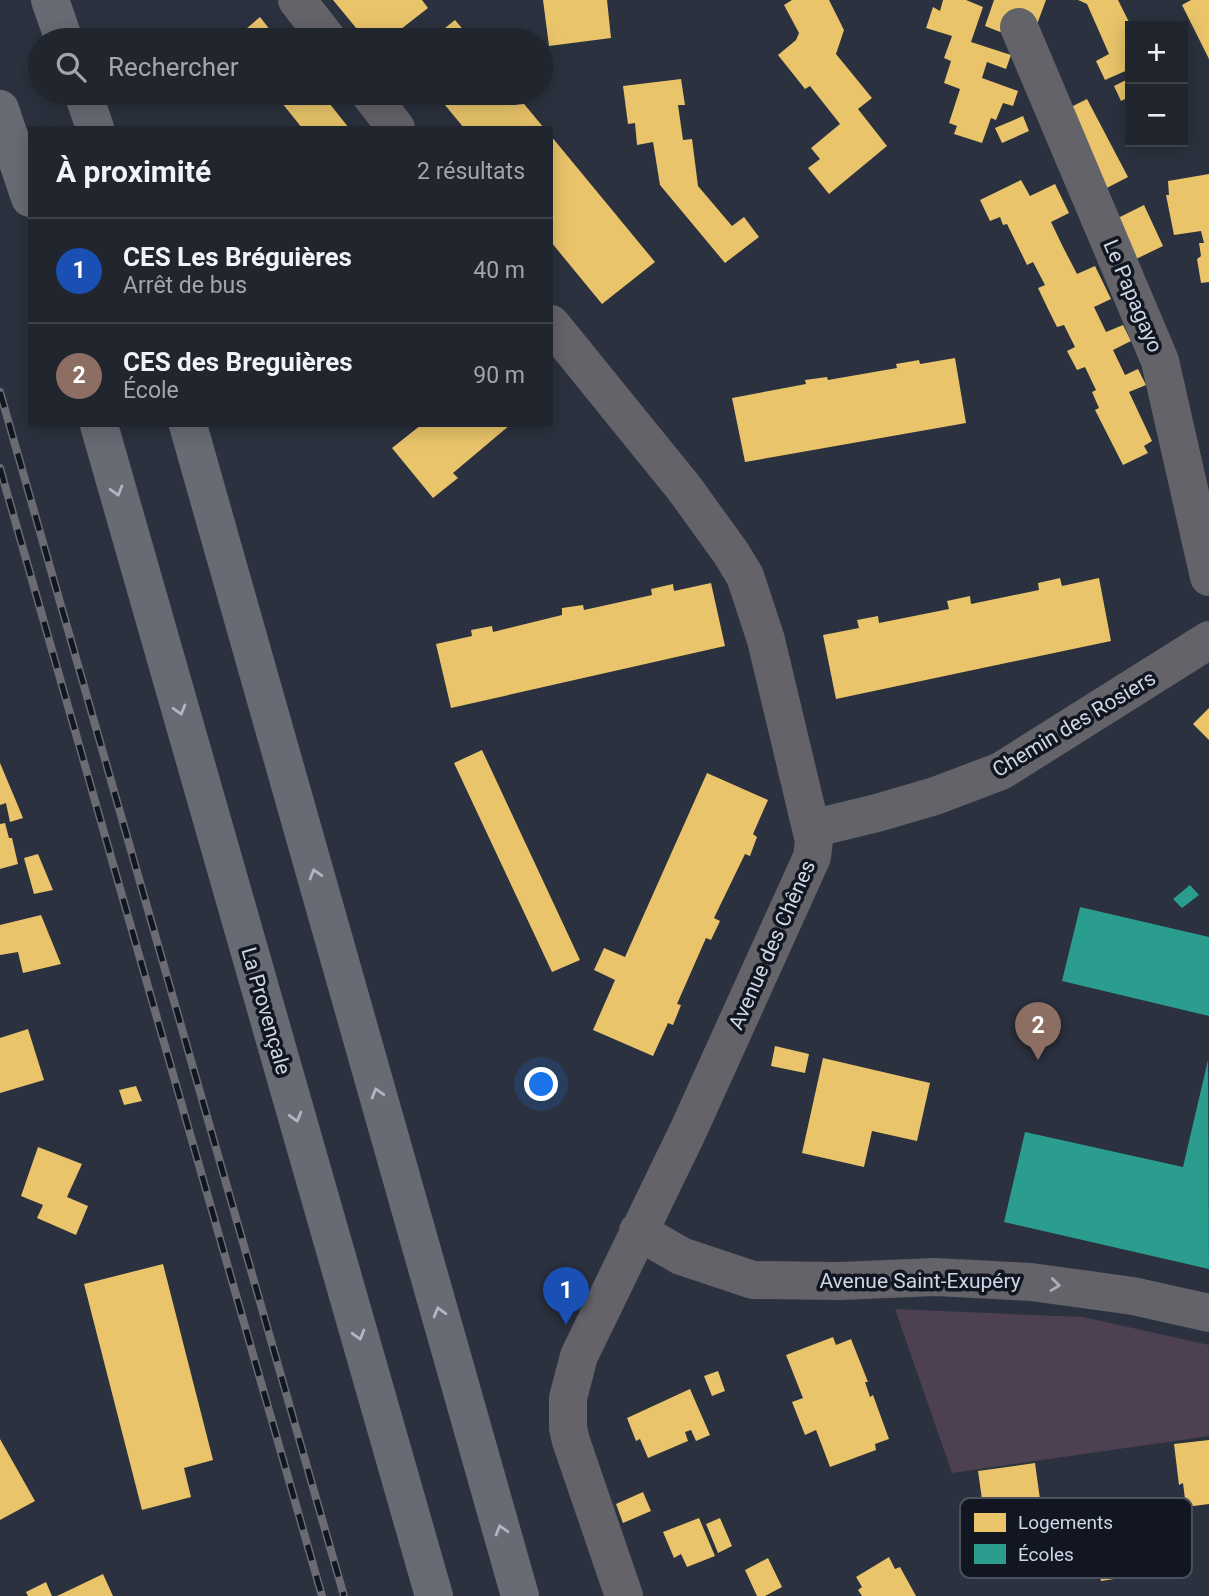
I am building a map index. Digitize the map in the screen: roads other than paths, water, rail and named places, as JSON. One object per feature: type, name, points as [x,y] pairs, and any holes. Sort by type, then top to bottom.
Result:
[{"type":"highway","points":[[50,0],[60,28]]},
{"type":"highway","points":[[87,105],[95,126]]},
{"type":"highway","points":[[0,109],[28,192]]},
{"type":"highway","name":"La Provençale","points":[[100,427],[433,1596]]},
{"type":"highway","points":[[189,427],[520,1596]]},
{"type":"street","points":[[297,0],[319,28]]},
{"type":"street","name":"Le Papagayo","points":[[1019,27],[1160,360],[1209,577]]},
{"type":"street","points":[[378,105],[394,126]]},
{"type":"street","name":"Avenue des Chênes","points":[[553,326],[684,488],[732,553],[745,576],[760,617],[814,841],[812,857],[688,1131],[579,1356],[572,1378],[568,1428],[575,1458],[624,1596]]},
{"type":"street","name":"Chemin des Rosiers","points":[[811,828],[935,796],[1002,771],[1209,640]]},
{"type":"street","name":"Avenue Saint-Exupéry","points":[[638,1231],[681,1256],[753,1280],[840,1281],[935,1277],[1031,1282],[1133,1296],[1209,1313]]},
{"type":"railway","points":[[0,392],[344,1596]]},
{"type":"railway","points":[[0,468],[322,1596]]},
{"type":"place","name":"CES des Breguières","points":[[1038,1060]]},
{"type":"place","name":"CES Les Bréguières","points":[[566,1325]]}]
